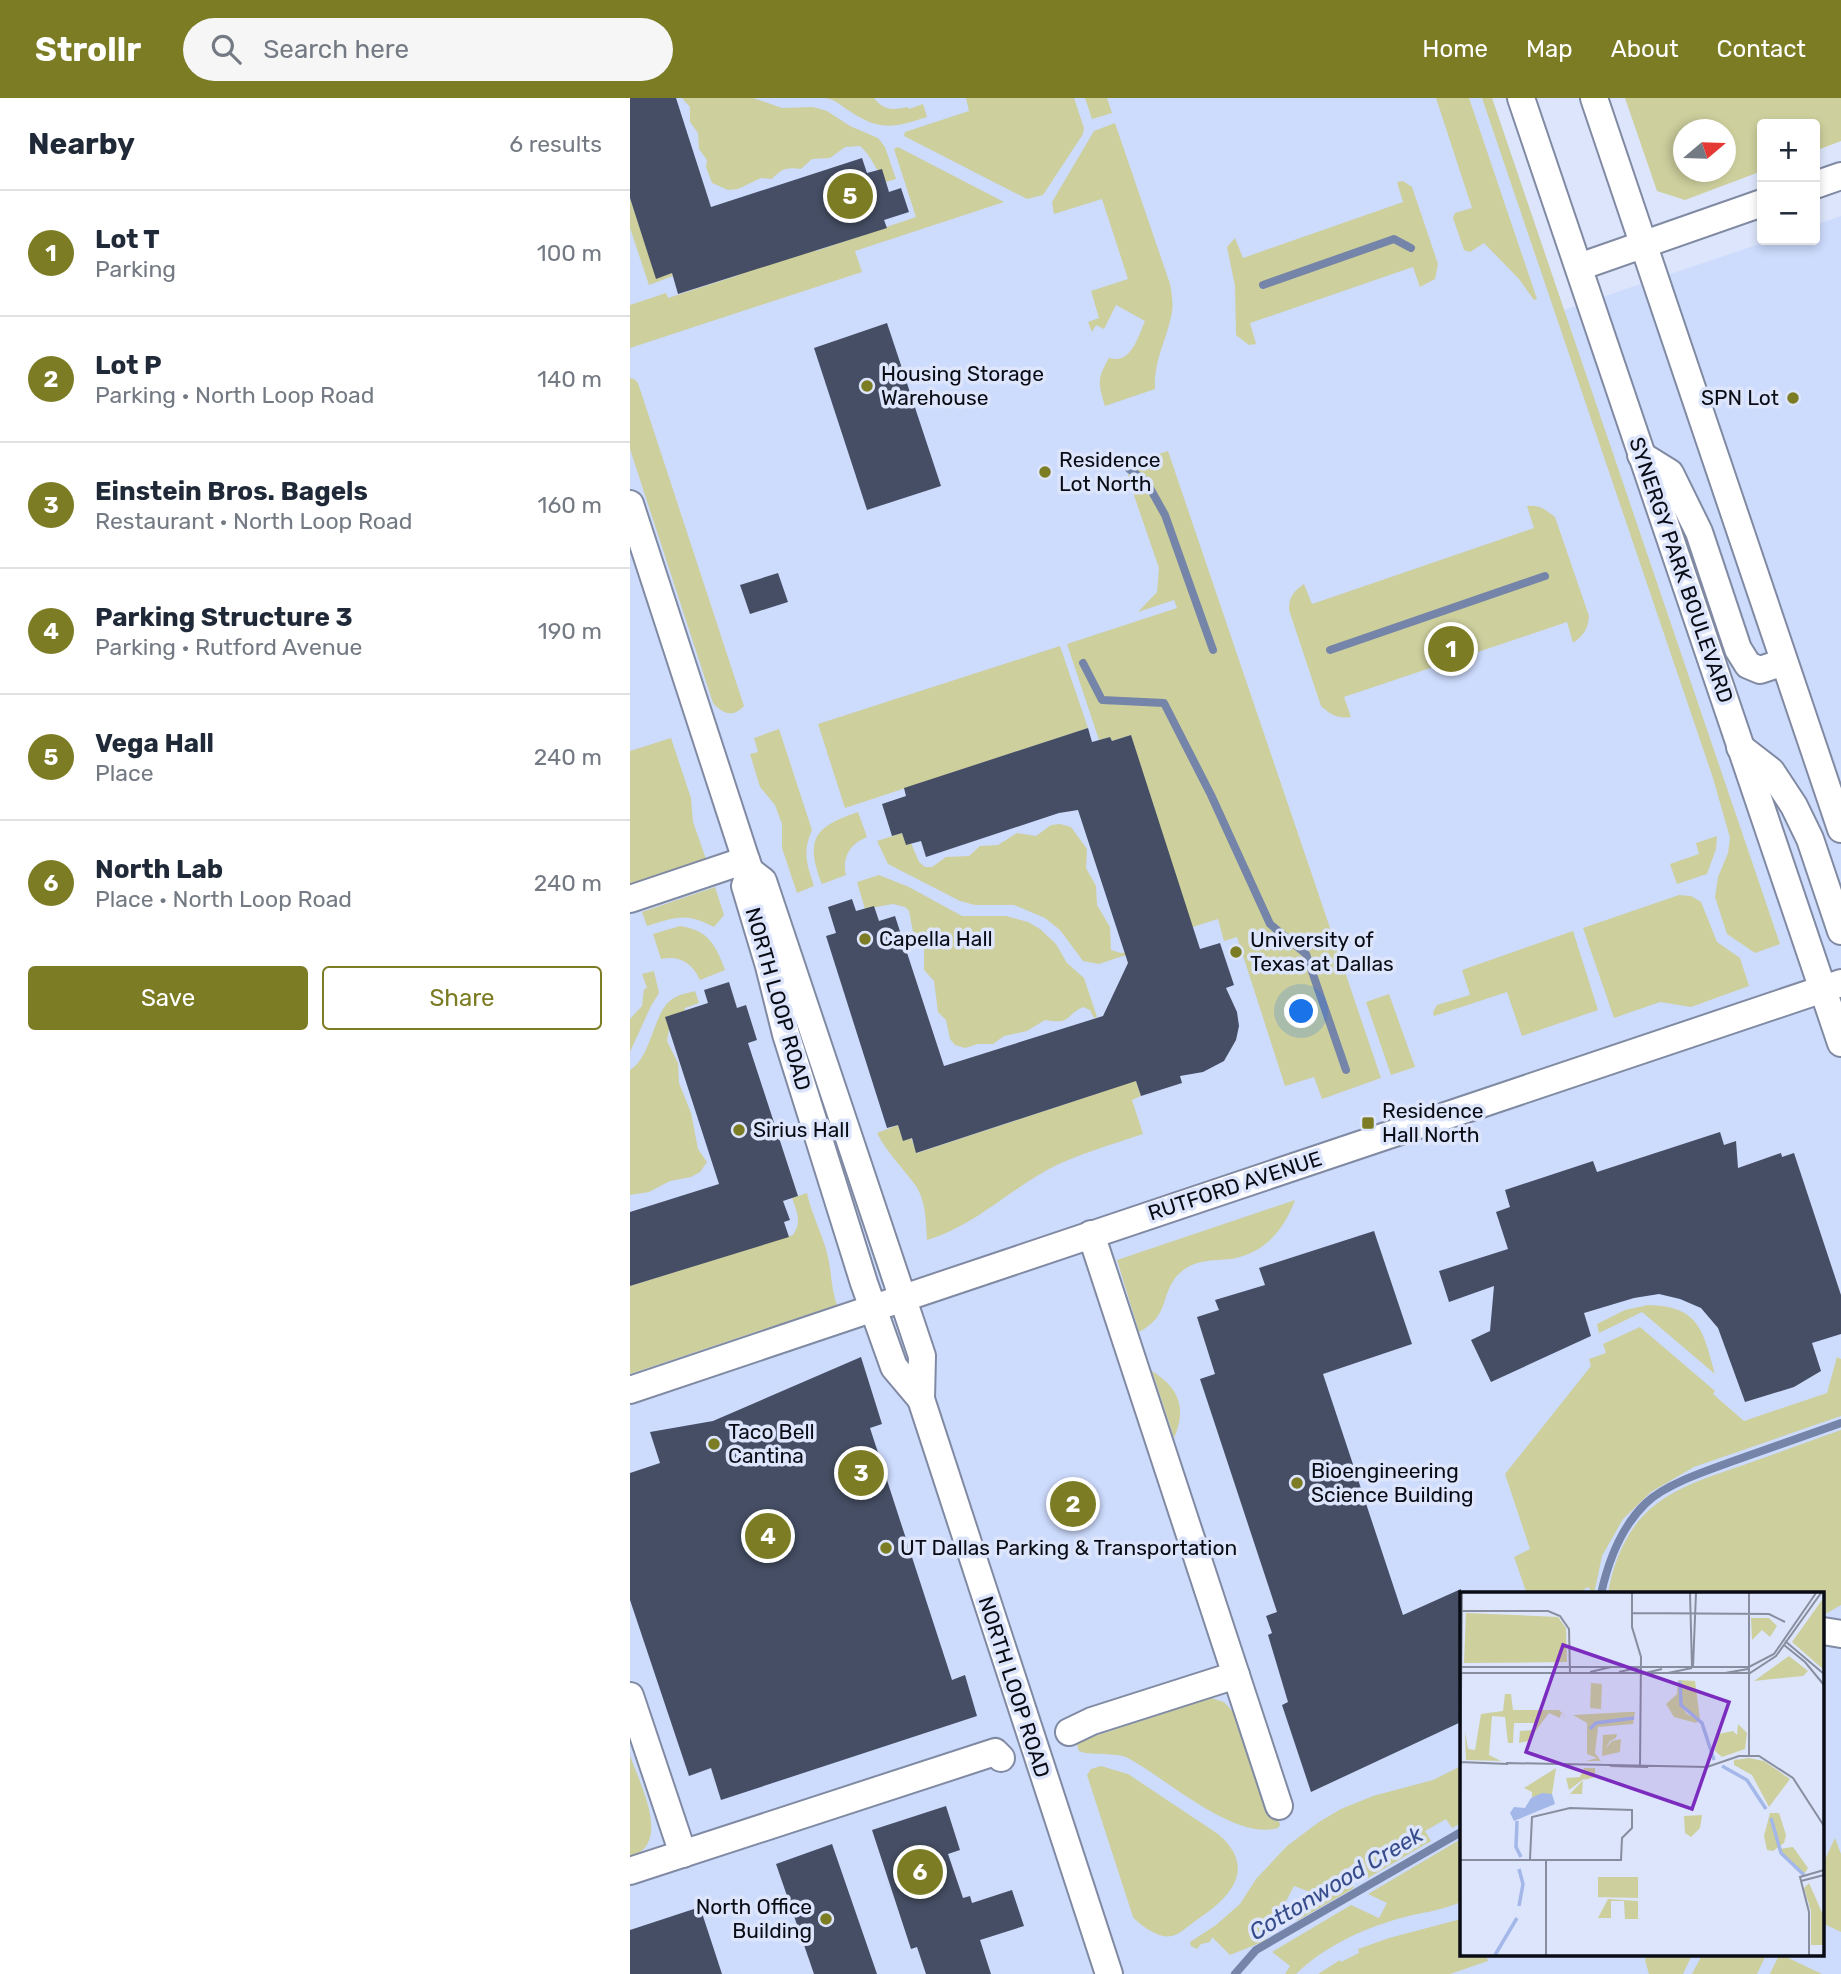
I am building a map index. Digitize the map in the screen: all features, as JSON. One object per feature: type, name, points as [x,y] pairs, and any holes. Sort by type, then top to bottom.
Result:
[{"type":"street","name":"SYNERGY PARK BOULEVARD","points":[[1521,98],[1740,747],[1835,988],[1841,1043]]},
{"type":"street","points":[[1594,98],[1841,829]]},
{"type":"street","points":[[1820,183],[1841,176]]},
{"type":"street","points":[[1579,267],[1757,205]]},
{"type":"street","points":[[1641,454],[1670,473],[1699,532],[1738,649],[1748,665],[1760,670],[1784,662]]},
{"type":"street","name":"NORTH LOOP ROAD","points":[[630,503],[748,866],[745,886],[786,1034],[873,1308],[894,1367],[921,1399]]},
{"type":"street","points":[[1740,747],[1771,771],[1794,806],[1810,839],[1841,931]]},
{"type":"street","points":[[630,899],[748,866]]},
{"type":"street","name":"NORTH LOOP ROAD","points":[[748,866],[763,881],[922,1356],[921,1399],[1109,1974]]},
{"type":"street","name":"RUTFORD AVENUE","points":[[630,1390],[1835,988]]},
{"type":"street","points":[[1091,1234],[1279,1806]]},
{"type":"street","points":[[1069,1732],[1092,1721],[1236,1675]]},
{"type":"street","points":[[630,1696],[683,1854]]},
{"type":"street","points":[[630,1871],[995,1752],[1001,1758]]},
{"type":"shaded area","name":"University of Texas at Dallas","points":[[630,98],[1492,98],[1564,310],[1757,245],[1820,245],[1820,223],[1841,216],[1841,1974],[630,1974]]},
{"type":"green space","points":[[682,98],[753,98],[782,108],[813,107],[827,111],[850,126],[878,138],[885,147],[896,179],[886,182],[860,146],[845,147],[830,158],[812,159],[801,169],[785,169],[772,179],[761,178],[738,189],[728,190],[712,183],[706,167],[707,160],[699,149],[698,133],[690,122],[690,107]]},
{"type":"green space","points":[[826,98],[874,98],[881,105],[893,109],[909,109],[923,104],[927,117],[897,125],[880,125],[871,123]]},
{"type":"green space","points":[[966,98],[1074,98],[1084,128],[1083,134],[1043,195],[1027,199],[904,136],[905,132],[969,111]]},
{"type":"green space","points":[[1085,98],[1107,98],[1112,113],[1092,119]]},
{"type":"green space","points":[[1436,98],[1469,98],[1537,299],[1534,300],[1519,279],[1484,243],[1470,252],[1464,250],[1453,218],[1455,213],[1472,208]]},
{"type":"green space","points":[[1482,98],[1492,98],[1780,944],[1755,953],[1727,934],[1715,897],[1730,838],[1713,778]]},
{"type":"green space","points":[[1625,98],[1841,98],[1841,141],[1820,149],[1820,119],[1757,119],[1757,173],[1736,181],[1736,119],[1673,119],[1673,182],[1733,182],[1685,200],[1657,191]]},
{"type":"green space","points":[[1115,123],[1170,284],[1172,309],[1158,361],[1155,389],[1105,406],[1100,381],[1105,365],[1109,358],[1117,359],[1128,354],[1145,321],[1116,305],[1104,329],[1096,325],[1092,332],[1088,322],[1099,318],[1091,291],[1128,279],[1102,199],[1054,214],[1052,202],[1094,131]]},
{"type":"green space","points":[[898,147],[1004,202],[855,251],[862,272],[630,348],[630,305],[666,293],[668,298],[736,276],[810,236],[816,251],[916,217],[894,149]]},
{"type":"green space","points":[[1403,181],[1412,187],[1438,264],[1435,279],[1420,287],[1413,267],[1250,323],[1256,344],[1249,345],[1236,335],[1235,286],[1227,247],[1235,238],[1243,258],[1403,202],[1397,182]]},
{"type":"green space","points":[[630,198],[657,278],[672,273],[673,276],[649,285],[630,228]]},
{"type":"green space","points":[[630,378],[638,383],[744,706],[736,712],[724,712],[713,703],[630,449]]},
{"type":"green space","points":[[1168,451],[1381,1078],[1322,1099],[1314,1077],[1285,1086],[1237,937],[1224,941],[1218,919],[1183,930],[1131,735],[1112,741],[1110,737],[1099,740],[1067,644],[1177,608],[1174,600],[1138,612],[1157,592],[1159,568],[1128,478],[1132,463]]},
{"type":"green space","points":[[1527,506],[1542,508],[1555,517],[1589,616],[1580,637],[1573,643],[1567,622],[1344,697],[1351,717],[1335,716],[1321,706],[1289,610],[1292,595],[1297,590],[1304,584],[1312,604],[1534,528]]},
{"type":"green space","points":[[1060,646],[1088,728],[845,808],[818,724]]},
{"type":"green space","points":[[779,729],[812,830],[806,852],[814,886],[797,893],[782,848],[782,824],[775,805],[760,787],[750,754],[758,752],[754,738]]},
{"type":"green space","points":[[671,738],[691,798],[693,822],[706,859],[630,884],[630,751]]},
{"type":"green space","points":[[858,812],[867,837],[856,843],[846,857],[846,875],[822,884],[814,856],[817,837],[831,823]]},
{"type":"green space","points":[[1051,825],[1071,827],[1087,849],[1086,868],[1096,886],[1097,905],[1110,927],[1111,950],[1129,954],[1099,964],[1083,961],[1060,930],[1045,918],[1014,905],[975,905],[960,901],[888,864],[877,841],[902,833],[906,844],[911,843],[919,862],[925,867],[932,867],[946,857],[969,856],[980,846],[998,845],[1017,833],[1036,836]]},
{"type":"green space","points":[[1717,836],[1716,849],[1707,874],[1677,884],[1670,864],[1699,854],[1696,843]]},
{"type":"green space","points":[[879,875],[909,887],[962,916],[1006,916],[1028,922],[1040,929],[1056,944],[1067,963],[1084,978],[1097,1017],[1094,1018],[1090,1010],[1083,1007],[1064,1020],[1045,1020],[1027,1031],[1004,1036],[993,1044],[978,1044],[965,1048],[955,1045],[950,1039],[946,1020],[938,1012],[934,981],[924,970],[924,950],[913,932],[909,911],[893,904],[865,909],[857,882]]},
{"type":"green space","points":[[715,887],[724,915],[714,927],[688,918],[665,920],[647,926],[642,912]]},
{"type":"green space","points":[[1679,895],[1691,896],[1701,902],[1717,942],[1740,958],[1749,986],[1691,1007],[1660,1002],[1614,1018],[1583,928]]},
{"type":"green space","points":[[680,926],[698,931],[710,940],[725,970],[700,980],[693,969],[680,959],[661,959],[653,934]]},
{"type":"green space","points":[[1573,931],[1598,1010],[1522,1036],[1507,992],[1434,1016],[1437,1005],[1470,995],[1462,970]]},
{"type":"green space","points":[[654,971],[659,993],[630,1052],[630,1019],[642,1006],[644,989],[647,988],[642,974]]},
{"type":"green space","points":[[695,991],[699,1003],[685,1008],[684,1013],[670,1024],[667,1041],[678,1063],[679,1083],[691,1113],[698,1149],[707,1162],[700,1172],[691,1177],[670,1181],[649,1192],[630,1195],[630,1070],[644,1054],[667,1004],[676,997]]},
{"type":"green space","points":[[1389,994],[1415,1067],[1391,1075],[1366,1002]]},
{"type":"green space","points":[[1133,1072],[1141,1096],[1132,1100],[1143,1134],[1058,1164],[959,1227],[927,1240],[922,1198],[877,1133],[898,1125],[903,1140],[911,1138],[917,1153],[1102,1092]]},
{"type":"green space","points":[[807,1193],[823,1239],[837,1305],[630,1374],[630,1286],[793,1235],[798,1221],[792,1198]]},
{"type":"green space","points":[[1295,1200],[1279,1231],[1263,1246],[1243,1256],[1198,1263],[1181,1272],[1174,1279],[1161,1311],[1139,1332],[1117,1260]]},
{"type":"green space","points":[[1648,1305],[1678,1310],[1696,1323],[1707,1345],[1715,1374],[1642,1312],[1599,1333],[1597,1324],[1625,1310]]},
{"type":"green space","points":[[1640,1327],[1715,1391],[1713,1394],[1744,1421],[1827,1393],[1837,1357],[1841,1359],[1841,1416],[1694,1467],[1651,1492],[1623,1519],[1602,1556],[1594,1592],[1588,1587],[1580,1592],[1526,1592],[1514,1557],[1530,1549],[1505,1474],[1591,1366],[1589,1359],[1606,1353],[1603,1344]]},
{"type":"green space","points":[[1152,1371],[1169,1384],[1178,1400],[1180,1417],[1174,1438]]},
{"type":"green space","points":[[1841,1430],[1841,1605],[1824,1615],[1824,1592],[1608,1592],[1616,1563],[1636,1524],[1666,1497],[1707,1478]]},
{"type":"green space","points":[[1211,1698],[1224,1702],[1233,1712],[1266,1811],[1275,1808],[1280,1825],[1278,1828],[1260,1830],[1220,1817],[1126,1757],[1079,1751],[1076,1742]]},
{"type":"green space","points":[[630,1755],[650,1812],[651,1826],[649,1840],[643,1850],[630,1857]]},
{"type":"green space","points":[[1101,1766],[1128,1774],[1218,1834],[1230,1846],[1236,1858],[1238,1870],[1230,1891],[1181,1932],[1166,1936],[1156,1933],[1133,1917],[1087,1775],[1091,1769]]},
{"type":"green space","points":[[1460,1766],[1460,1824],[1452,1828],[1446,1819],[1425,1831],[1431,1841],[1368,1878],[1358,1862],[1345,1870],[1354,1888],[1297,1921],[1313,1893],[1294,1886],[1265,1941],[1230,1955],[1212,1937],[1210,1942],[1201,1944],[1197,1949],[1191,1946],[1190,1942],[1216,1925],[1240,1904],[1256,1879],[1287,1846],[1319,1822],[1341,1809],[1373,1796],[1433,1780]]},
{"type":"green space","points":[[1835,1838],[1841,1854],[1841,1932],[1824,1924],[1824,1862]]},
{"type":"green space","points":[[1460,1840],[1460,1902],[1370,1928],[1343,1940],[1296,1974],[1285,1974],[1290,1966],[1272,1952],[1351,1905],[1379,1918],[1387,1903],[1368,1894]]},
{"type":"green space","points":[[1460,1919],[1460,1956],[1486,1956],[1488,1961],[1450,1974],[1318,1974],[1340,1960],[1341,1962],[1359,1953],[1358,1949]]},
{"type":"green space","points":[[1647,1956],[1692,1956],[1683,1974],[1649,1974],[1645,1960]]},
{"type":"green space","points":[[1701,1956],[1766,1956],[1757,1974],[1692,1974]]},
{"type":"green space","points":[[1779,1956],[1784,1956],[1822,1974],[1770,1974]]},
{"type":"building","points":[[630,98],[676,98],[711,207],[862,158],[867,173],[882,169],[889,192],[901,188],[909,212],[884,220],[887,228],[678,294],[672,273],[656,279],[630,198]]},
{"type":"building","name":"Housing Storage Warehouse","points":[[887,323],[941,486],[867,510],[814,348]]},
{"type":"building","points":[[778,573],[788,602],[750,614],[740,585]]},
{"type":"building","name":"Capella Hall","points":[[1088,728],[1092,742],[1110,737],[1112,741],[1131,735],[1200,949],[1220,943],[1234,985],[1226,988],[1237,1012],[1239,1026],[1236,1040],[1224,1061],[1203,1072],[1180,1076],[1182,1083],[1141,1096],[1136,1081],[916,1153],[912,1138],[903,1141],[898,1125],[887,1128],[826,936],[836,933],[828,907],[852,899],[856,911],[874,906],[879,921],[895,916],[944,1066],[1103,1016],[1128,963],[1078,810],[1059,813],[926,857],[921,841],[906,845],[902,833],[892,836],[882,804],[906,796],[904,788]]},
{"type":"building","name":"Sirius Hall","points":[[729,982],[737,1008],[746,1005],[757,1040],[748,1043],[798,1196],[783,1201],[790,1220],[784,1222],[789,1237],[630,1286],[630,1212],[719,1184],[665,1017],[708,1003],[704,990]]},
{"type":"building","points":[[1720,1132],[1724,1145],[1736,1141],[1738,1168],[1781,1153],[1782,1157],[1794,1153],[1841,1295],[1841,1334],[1812,1343],[1821,1371],[1794,1387],[1745,1402],[1718,1328],[1701,1308],[1659,1294],[1634,1298],[1584,1313],[1591,1336],[1491,1382],[1471,1340],[1490,1331],[1494,1286],[1449,1302],[1439,1271],[1508,1249],[1496,1212],[1510,1207],[1505,1190],[1593,1161],[1597,1172]]},
{"type":"building","name":"Bioengineering Science Building","points":[[1374,1231],[1412,1344],[1323,1374],[1403,1615],[1461,1589],[1460,1722],[1311,1792],[1282,1705],[1288,1702],[1268,1635],[1272,1633],[1266,1616],[1277,1612],[1200,1379],[1215,1374],[1197,1317],[1219,1310],[1215,1300],[1265,1285],[1259,1268]]},
{"type":"building","points":[[861,1357],[882,1424],[870,1428],[952,1680],[965,1675],[977,1716],[721,1800],[711,1768],[689,1776],[630,1600],[630,1473],[660,1463],[650,1432],[713,1421]]},
{"type":"building","points":[[946,1806],[960,1850],[948,1854],[963,1898],[970,1896],[972,1903],[1012,1890],[1024,1926],[980,1940],[991,1974],[926,1974],[917,1947],[911,1949],[872,1830]]},
{"type":"building","name":"North Office Building","points":[[832,1844],[877,1974],[814,1974],[776,1864]]},
{"type":"building","points":[[700,1907],[722,1974],[630,1974],[630,1930]]},
{"type":"waterway","points":[[1263,285],[1394,239],[1411,248]]},
{"type":"waterway","points":[[1129,469],[1146,481],[1165,515],[1213,650]]},
{"type":"waterway","points":[[1330,650],[1545,576]]},
{"type":"waterway","points":[[1083,663],[1102,700],[1164,703],[1211,795],[1270,924],[1306,954],[1346,1070]]},
{"type":"waterway","name":"Cottonwood Creek","points":[[1602,1592],[1612,1557],[1629,1523],[1655,1496],[1703,1472],[1841,1423]]},
{"type":"waterway","name":"Cottonwood Creek","points":[[1235,1974],[1256,1950],[1460,1833]]},
{"type":"place","name":"Vega Hall","points":[[850,196]]},
{"type":"place","name":"Housing Storage Warehouse","points":[[867,386]]},
{"type":"place","name":"SPN Lot","points":[[1793,398]]},
{"type":"place","name":"Residence Lot North","points":[[1045,472]]},
{"type":"place","name":"Lot T","points":[[1451,649]]},
{"type":"place","name":"Capella Hall","points":[[865,939]]},
{"type":"place","name":"University of Texas at Dallas","points":[[1236,952]]},
{"type":"place","name":"Residence Hall North","points":[[1368,1123]]},
{"type":"place","name":"Sirius Hall","points":[[739,1130]]},
{"type":"place","name":"Taco Bell Cantina","points":[[714,1444]]},
{"type":"place","name":"Einstein Bros. Bagels","points":[[861,1473]]},
{"type":"place","name":"Bioengineering Science Building","points":[[1297,1483]]},
{"type":"place","name":"Lot P","points":[[1073,1504]]},
{"type":"place","name":"Parking Structure 3","points":[[768,1536]]},
{"type":"place","name":"UT Dallas Parking & Transportation","points":[[886,1548]]},
{"type":"place","name":"North Lab","points":[[920,1872]]},
{"type":"place","name":"North Office Building","points":[[826,1919]]}]
